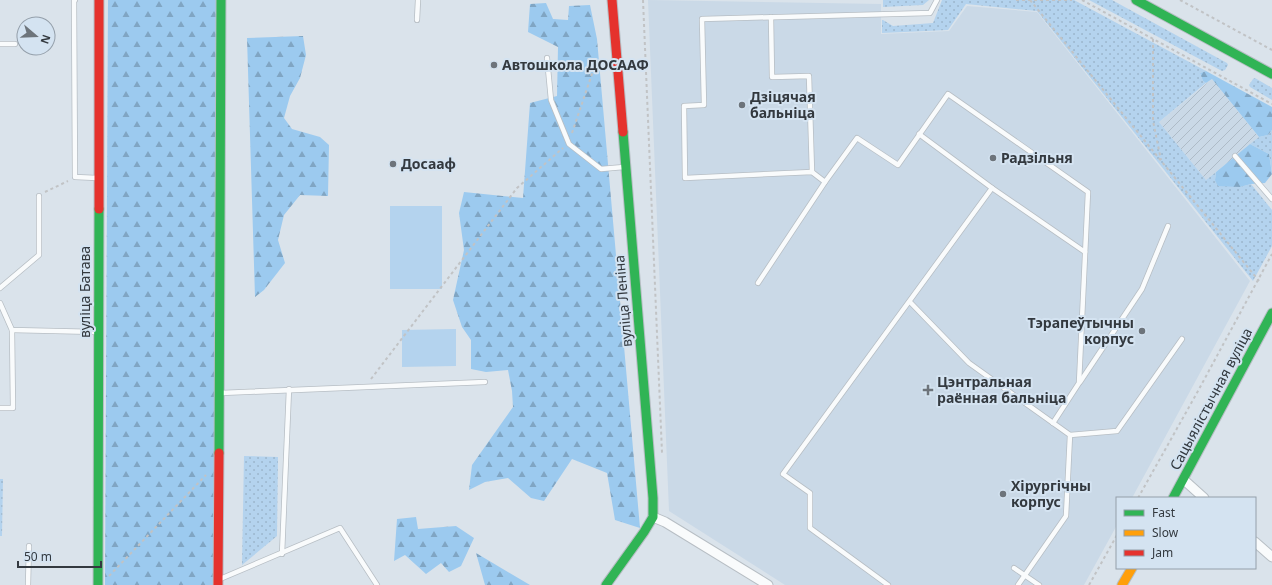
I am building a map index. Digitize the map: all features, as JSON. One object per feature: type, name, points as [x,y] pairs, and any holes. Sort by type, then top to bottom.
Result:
[{"type":"street","name":"вуліца Батава","points":[[99,0],[99,332],[102,582]]},
{"type":"street","points":[[218,582],[221,0]]},
{"type":"street","name":"вуліца Леніна","points":[[606,585],[644,532],[652,517],[652,490],[612,0]]},
{"type":"street","points":[[1136,0],[1272,74]]},
{"type":"street","name":"Сацыялістычная вуліца","points":[[1174,497],[1272,313]]},
{"type":"street","points":[[1184,480],[1203,497]]},
{"type":"street","points":[[652,517],[665,522],[768,585]]},
{"type":"street","points":[[1256,543],[1272,557]]},
{"type":"street","points":[[1122,585],[1131,569]]},
{"type":"lane","points":[[75,0],[75,177],[99,178]]},
{"type":"lane","points":[[417,20],[418,0]]},
{"type":"lane","points":[[826,182],[812,172],[685,178],[684,106],[704,105],[702,19],[930,13],[936,0]]},
{"type":"lane","points":[[771,17],[772,77],[809,76],[812,172]]},
{"type":"lane","points":[[0,44],[15,44]]},
{"type":"lane","points":[[547,58],[551,100],[569,144],[601,169],[626,166]]},
{"type":"lane","points":[[758,283],[857,138],[898,165],[948,94],[1088,192],[1079,383]]},
{"type":"lane","points":[[919,134],[992,188],[1085,252]]},
{"type":"lane","points":[[1235,156],[1271,197]]},
{"type":"lane","points":[[888,585],[810,528],[810,493],[782,474],[910,302],[992,188]]},
{"type":"lane","points":[[0,288],[39,255],[39,196]]},
{"type":"lane","points":[[1053,423],[1142,289],[1168,226]]},
{"type":"lane","points":[[910,302],[969,363],[1070,435],[1118,431],[1182,339]]},
{"type":"lane","points":[[0,303],[12,330],[13,408],[0,408]]},
{"type":"lane","points":[[12,330],[99,332]]},
{"type":"lane","points":[[219,393],[485,382]]},
{"type":"lane","points":[[282,554],[289,389]]},
{"type":"lane","points":[[1018,585],[1066,516],[1070,435]]},
{"type":"lane","points":[[218,582],[340,528],[377,585]]},
{"type":"lane","points":[[28,546],[28,585]]},
{"type":"lane","points":[[1014,568],[1039,585]]},
{"type":"path","points":[[644,0],[663,459]]},
{"type":"path","points":[[1016,0],[1072,0]]},
{"type":"path","points":[[1030,0],[1258,281]]},
{"type":"path","points":[[1082,0],[1272,104]]},
{"type":"path","points":[[1180,0],[1272,50]]},
{"type":"path","points":[[1153,38],[1153,120],[1161,161]]},
{"type":"path","points":[[365,386],[517,188],[569,144],[593,71]]},
{"type":"path","points":[[39,196],[75,177]]},
{"type":"path","points":[[1139,497],[1272,254]]},
{"type":"path","points":[[102,582],[218,463]]},
{"type":"path","points":[[1089,585],[1116,537]]},
{"type":"shaded area","name":"Цэнтральная раённая бальніца","points":[[648,0],[881,4],[881,34],[949,31],[967,6],[1037,12],[1250,281],[1133,497],[1116,497],[1116,527],[1084,585],[785,585],[669,511]]},
{"type":"shaded area","points":[[883,0],[929,0],[923,5],[883,7]]},
{"type":"shaded area","points":[[942,0],[1074,0],[1206,71],[1200,73],[1203,81],[1206,83],[1159,122],[1206,180],[1216,172],[1215,180],[1240,187],[1251,184],[1272,210],[1272,246],[1253,281],[1037,11],[966,4],[948,30],[882,33],[882,20],[893,26],[933,23]]},
{"type":"shaded area","points":[[1089,0],[1112,0],[1227,63],[1228,65],[1225,70],[1222,71]]},
{"type":"shaded area","points":[[1255,78],[1272,88],[1272,100],[1250,87],[1249,85]]},
{"type":"shaded area","points":[[1212,79],[1259,137],[1206,180],[1159,122]]},
{"type":"shaded area","points":[[1272,130],[1272,173],[1269,154],[1250,144],[1259,137],[1268,135]]},
{"type":"shaded area","points":[[390,206],[442,206],[442,289],[390,289]]},
{"type":"shaded area","points":[[456,329],[456,366],[402,367],[402,330]]},
{"type":"shaded area","points":[[244,456],[278,457],[277,536],[242,565]]},
{"type":"shaded area","points":[[0,479],[3,479],[2,536],[0,536]]},
{"type":"green space","points":[[108,0],[216,0],[214,585],[105,585]]},
{"type":"green space","points":[[546,3],[553,19],[568,20],[569,6],[590,5],[597,39],[640,528],[615,520],[607,473],[572,459],[544,501],[531,498],[508,478],[485,482],[469,490],[472,465],[513,407],[508,370],[486,372],[471,369],[471,340],[462,327],[453,300],[464,250],[459,213],[464,192],[523,198],[530,103],[557,96],[558,47],[528,32],[530,4]]},
{"type":"green space","points":[[303,36],[306,55],[300,78],[290,96],[284,118],[292,129],[320,137],[329,145],[328,196],[300,195],[284,215],[278,240],[285,263],[264,290],[255,297],[247,38]]},
{"type":"green space","points":[[1206,71],[1272,107],[1272,130],[1268,135],[1259,137],[1212,79],[1206,83],[1203,81],[1200,73]]},
{"type":"green space","points":[[1250,144],[1269,154],[1272,174],[1265,183],[1251,184],[1240,187],[1218,186],[1215,180],[1216,172]]},
{"type":"green space","points":[[416,517],[418,529],[456,526],[474,538],[461,566],[449,572],[441,563],[426,574],[405,555],[394,561],[397,519]]},
{"type":"green space","points":[[476,553],[530,585],[485,585]]},
{"type":"traffic: fast","points":[[219,453],[221,0]]},
{"type":"traffic: fast","points":[[1136,0],[1272,74]]},
{"type":"traffic: fast","points":[[606,585],[653,517],[653,498],[623,132]]},
{"type":"traffic: fast","points":[[98,585],[99,209]]},
{"type":"traffic: fast","points":[[1174,497],[1272,313]]},
{"type":"traffic: slow","points":[[1122,585],[1131,569]]},
{"type":"traffic: jam","points":[[99,0],[99,209]]},
{"type":"traffic: jam","points":[[612,0],[623,132]]},
{"type":"traffic: jam","points":[[218,585],[219,453]]},
{"type":"place","name":"Автошкола ДОСААФ","points":[[494,65]]},
{"type":"place","name":"Дзіцячая бальніца","points":[[742,105]]},
{"type":"place","name":"Радзільня","points":[[993,158]]},
{"type":"place","name":"Досааф","points":[[393,164]]},
{"type":"place","name":"Тэрапеўтычны корпус","points":[[1142,331]]},
{"type":"place","name":"Цэнтральная раённая бальніца","points":[[928,390]]},
{"type":"place","name":"Хірургічны корпус","points":[[1003,494]]}]
